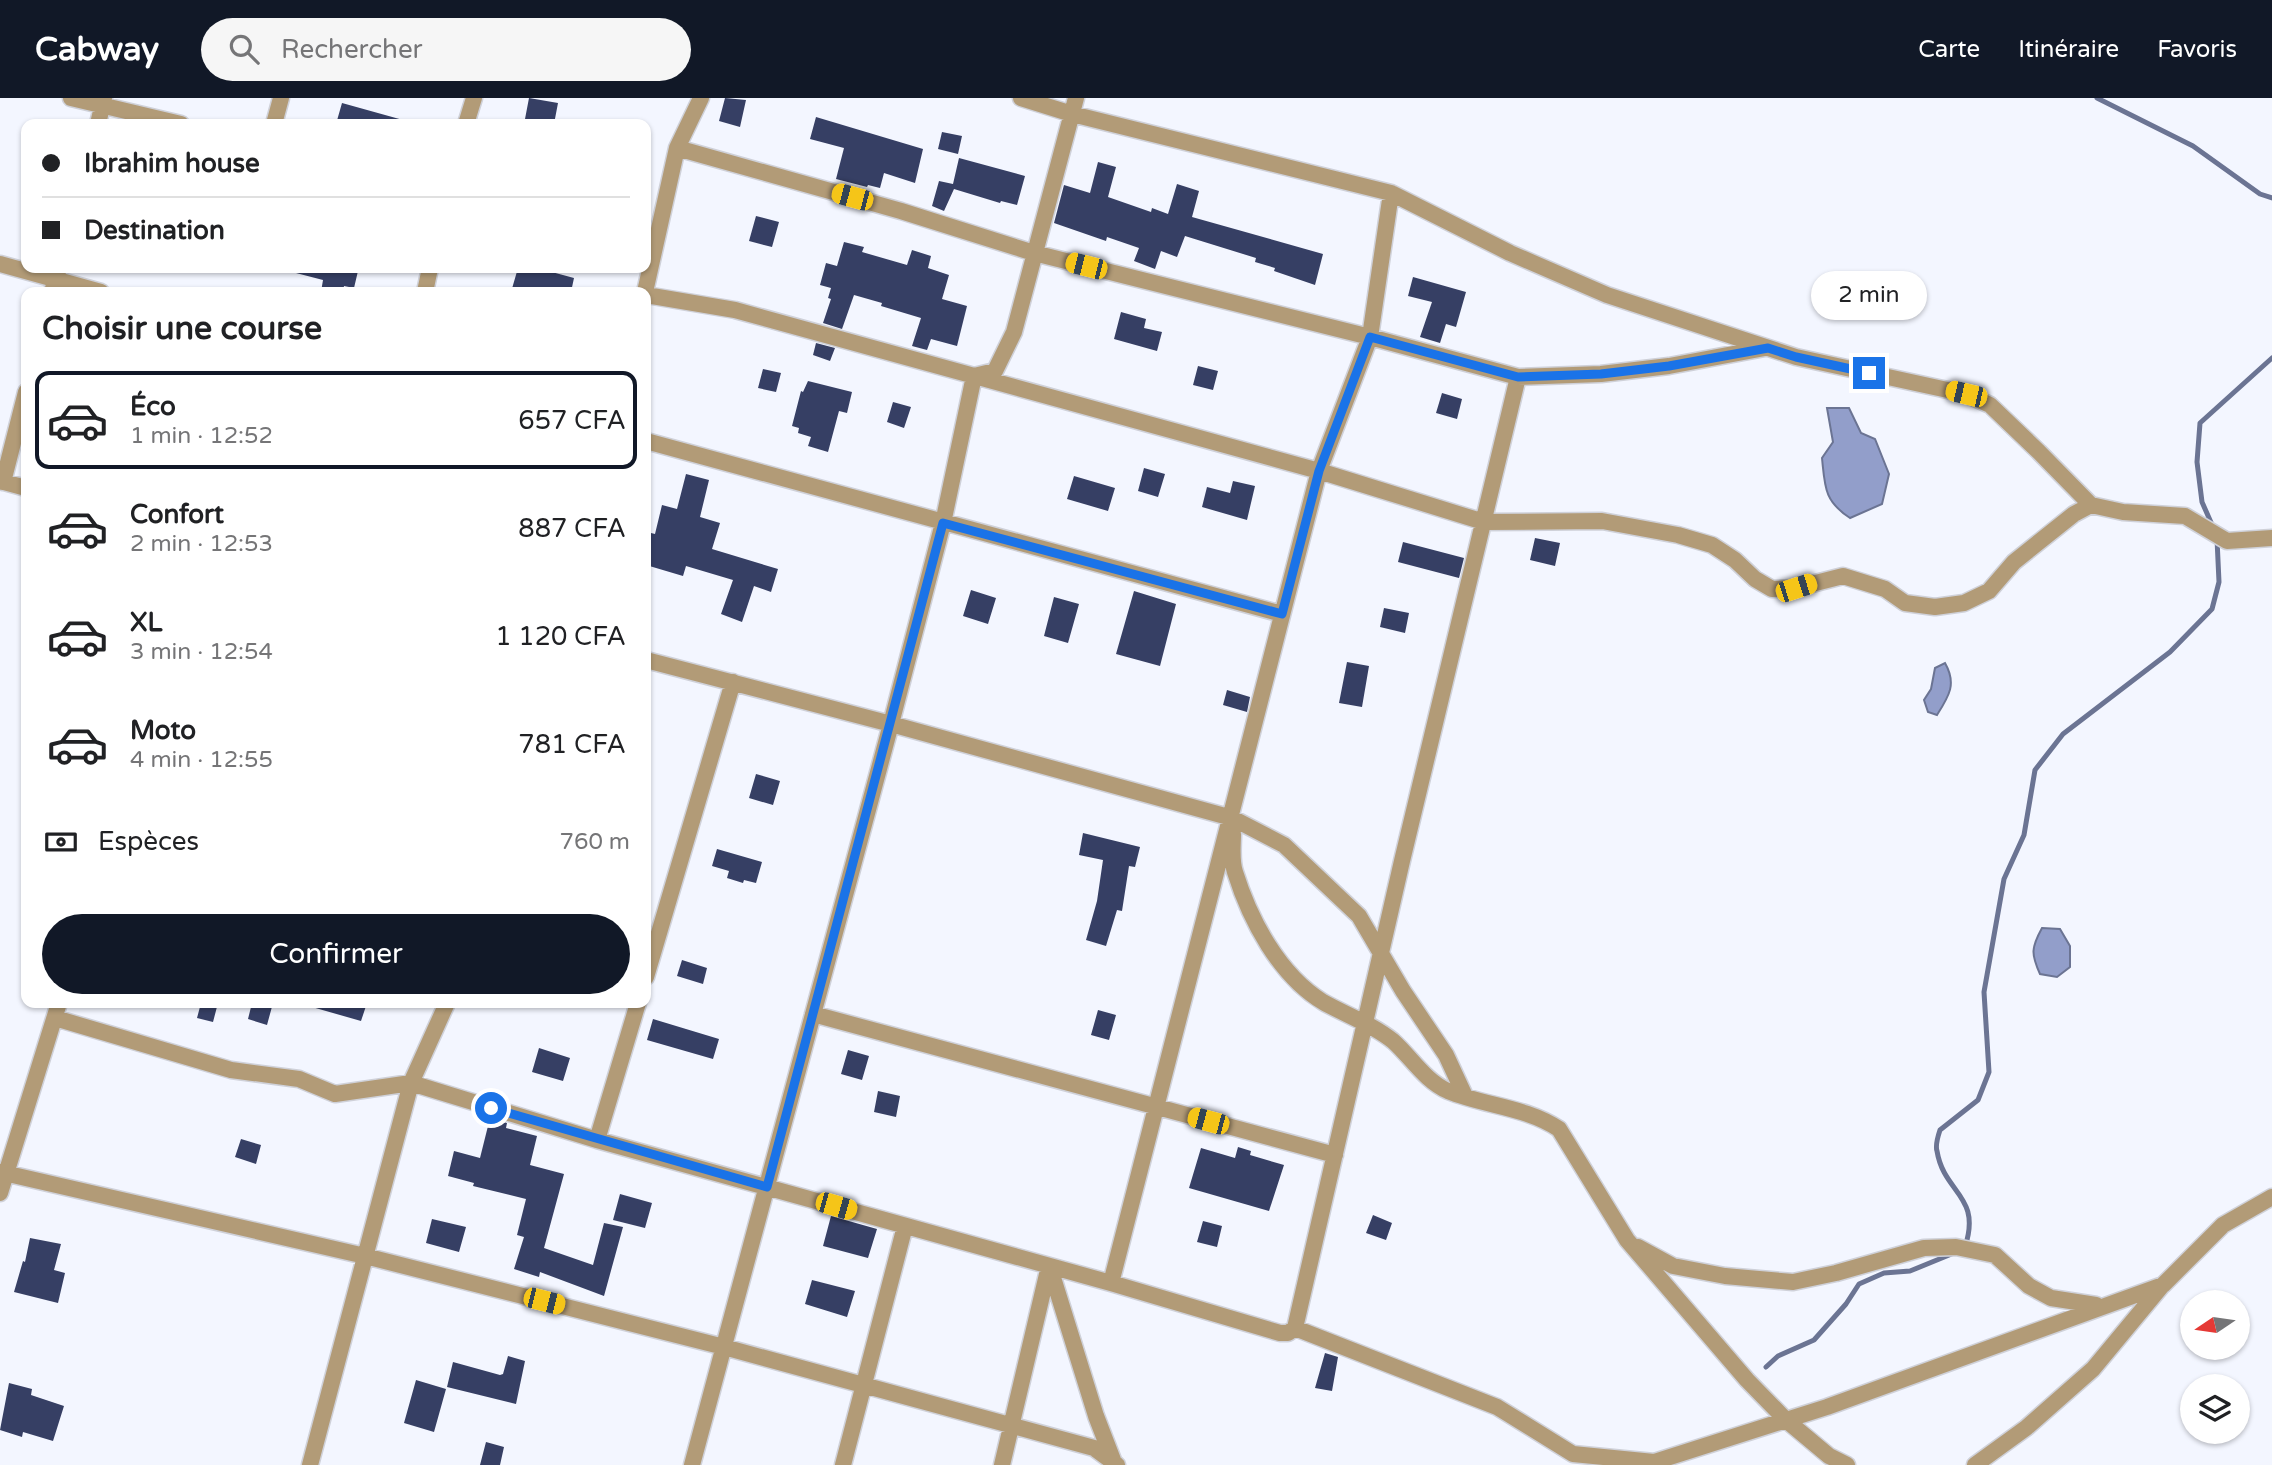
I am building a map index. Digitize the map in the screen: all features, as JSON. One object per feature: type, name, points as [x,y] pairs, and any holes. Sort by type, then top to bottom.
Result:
[{"type":"street","points":[[71,98],[104,102],[164,119]]},
{"type":"street","points":[[275,119],[281,98]]},
{"type":"street","points":[[468,119],[474,98]]},
{"type":"street","points":[[651,267],[677,148],[701,98]]},
{"type":"street","points":[[1021,98],[1074,106],[1391,193],[1510,253],[1607,295],[1796,357],[1966,394],[1990,405],[2091,505],[2123,512],[2185,516],[2227,541],[2272,538]]},
{"type":"street","points":[[99,119],[104,102]]},
{"type":"street","points":[[974,376],[995,371],[1014,332],[1074,106]]},
{"type":"street","points":[[677,148],[901,211],[1034,253],[1518,377],[1601,374],[1669,366],[1768,348]]},
{"type":"street","points":[[1111,1283],[1319,471],[1370,337],[1391,193]]},
{"type":"street","points":[[0,264],[21,270]]},
{"type":"street","points":[[31,273],[82,287]]},
{"type":"street","points":[[651,295],[735,310],[1319,471],[1484,523],[1602,521],[1646,528],[1712,545],[1772,589],[1796,588],[1843,576],[1885,589],[1905,603],[1935,607],[1964,603],[1989,591],[2014,562],[2074,514],[2091,505]]},
{"type":"street","points":[[692,1465],[891,724],[943,523],[974,376]]},
{"type":"street","points":[[0,1193],[3,1173],[57,1010],[231,1070],[299,1079],[335,1094],[411,1083],[597,1140],[1111,1283],[1280,1333],[1288,1333],[1295,1328],[1381,951],[1518,377]]},
{"type":"street","points":[[21,411],[2,481],[21,487]]},
{"type":"street","points":[[651,442],[1282,614]]},
{"type":"street","points":[[651,661],[1232,818],[1284,845],[1359,916],[1446,1055],[1465,1096]]},
{"type":"street","points":[[651,960],[733,682]]},
{"type":"street","points":[[1232,818],[1234,869],[1253,915],[1278,960],[1297,983],[1323,1002],[1393,1041],[1417,1068],[1446,1090],[1544,1119],[1559,1129],[1627,1240],[1747,1380],[1786,1420],[1829,1456],[1847,1465]]},
{"type":"street","points":[[310,1465],[411,1083],[445,1008]]},
{"type":"street","points":[[597,1140],[637,1008]]},
{"type":"street","points":[[813,1014],[1335,1155]]},
{"type":"street","points":[[3,1173],[365,1256],[724,1347],[1094,1448],[1115,1462]]},
{"type":"street","points":[[1975,1465],[2026,1428],[2093,1369],[2163,1285],[2223,1224],[2272,1197]]},
{"type":"street","points":[[843,1465],[905,1226]]},
{"type":"street","points":[[1627,1240],[1673,1266],[1725,1276],[1793,1282],[1924,1248],[1956,1247],[1994,1255],[2029,1286],[2051,1298],[2101,1305]]},
{"type":"street","points":[[1002,1465],[1049,1266]]},
{"type":"street","points":[[1049,1266],[1096,1416],[1115,1462]]},
{"type":"street","points":[[1295,1328],[1497,1407],[1573,1454],[1650,1463],[1827,1407],[2101,1305],[2163,1285]]},
{"type":"water","points":[[1827,408],[1849,408],[1861,433],[1875,439],[1889,474],[1882,504],[1850,518],[1835,506],[1825,485],[1822,458],[1833,442]]},
{"type":"water","points":[[1945,663],[1951,684],[1937,715],[1928,712],[1924,700],[1931,689],[1935,668]]},
{"type":"water","points":[[2042,928],[2060,929],[2070,946],[2070,967],[2057,977],[2040,974],[2035,961],[2034,946]]},
{"type":"building","points":[[529,98],[558,103],[555,119],[525,119]]},
{"type":"building","points":[[725,98],[746,100],[740,127],[719,121]]},
{"type":"building","points":[[342,103],[399,119],[337,119]]},
{"type":"building","points":[[816,117],[923,149],[915,183],[884,173],[880,188],[836,179],[844,148],[810,139]]},
{"type":"building","points":[[942,132],[962,136],[958,154],[938,149]]},
{"type":"building","points":[[959,158],[1025,176],[1017,205],[1001,201],[1000,203],[954,189],[944,211],[932,206],[939,181],[953,184]]},
{"type":"building","points":[[1098,162],[1116,167],[1108,197],[1151,212],[1152,208],[1168,214],[1177,184],[1199,191],[1192,217],[1323,254],[1315,285],[1274,271],[1275,268],[1255,262],[1256,258],[1185,236],[1177,257],[1161,251],[1155,269],[1134,261],[1139,248],[1107,237],[1106,241],[1054,223],[1064,185],[1090,193]]},
{"type":"building","points":[[756,216],[779,222],[772,247],[749,241]]},
{"type":"building","points":[[844,242],[864,247],[862,252],[907,265],[912,250],[931,256],[928,268],[949,275],[942,299],[967,306],[957,346],[931,339],[927,350],[912,346],[921,318],[854,295],[842,329],[823,323],[831,299],[828,298],[831,288],[820,285],[826,263],[837,266]]},
{"type":"building","points":[[296,273],[358,273],[354,287],[322,287],[323,280]]},
{"type":"building","points":[[517,273],[556,273],[574,278],[572,287],[512,287]]},
{"type":"building","points":[[1413,277],[1466,292],[1456,327],[1446,324],[1440,343],[1420,337],[1432,302],[1408,296]]},
{"type":"building","points":[[1121,312],[1146,319],[1144,328],[1162,332],[1157,351],[1114,339]]},
{"type":"building","points":[[816,343],[835,348],[830,361],[813,355]]},
{"type":"building","points":[[1198,366],[1218,371],[1213,390],[1193,385]]},
{"type":"building","points":[[763,369],[781,373],[776,392],[758,388]]},
{"type":"building","points":[[808,381],[852,392],[847,413],[839,411],[828,452],[808,446],[811,437],[798,433],[799,428],[792,426],[801,391],[803,392]]},
{"type":"building","points":[[1442,393],[1462,399],[1457,419],[1436,413]]},
{"type":"building","points":[[893,402],[911,407],[904,428],[887,422]]},
{"type":"building","points":[[1144,468],[1165,474],[1158,497],[1138,491]]},
{"type":"building","points":[[686,474],[709,480],[700,517],[720,523],[712,549],[778,569],[771,592],[754,586],[742,622],[721,614],[733,580],[686,566],[683,576],[651,566],[651,533],[655,534],[662,505],[677,509]]},
{"type":"building","points":[[1074,476],[1115,488],[1108,511],[1067,499]]},
{"type":"building","points":[[1233,481],[1255,486],[1247,520],[1202,507],[1207,487],[1230,493]]},
{"type":"building","points":[[1535,538],[1560,543],[1555,566],[1530,560]]},
{"type":"building","points":[[1403,542],[1464,558],[1459,578],[1398,562]]},
{"type":"building","points":[[971,590],[996,598],[988,624],[963,616]]},
{"type":"building","points":[[1134,591],[1176,604],[1160,666],[1116,654]]},
{"type":"building","points":[[1054,597],[1079,604],[1068,643],[1044,636]]},
{"type":"building","points":[[1384,608],[1409,613],[1405,633],[1380,627]]},
{"type":"building","points":[[1347,662],[1369,666],[1362,707],[1339,703]]},
{"type":"building","points":[[1227,690],[1250,697],[1247,712],[1223,705]]},
{"type":"building","points":[[756,774],[780,781],[773,805],[749,798]]},
{"type":"building","points":[[1083,833],[1140,847],[1135,867],[1129,866],[1122,911],[1117,910],[1106,946],[1086,940],[1097,901],[1103,860],[1079,855]]},
{"type":"building","points":[[717,849],[762,862],[756,883],[744,880],[743,883],[727,878],[729,871],[712,866]]},
{"type":"building","points":[[682,960],[707,968],[703,984],[677,976]]},
{"type":"building","points":[[200,1008],[217,1008],[213,1022],[197,1018]]},
{"type":"building","points":[[251,1008],[272,1008],[267,1025],[248,1019]]},
{"type":"building","points":[[316,1008],[365,1008],[361,1021]]},
{"type":"building","points":[[1098,1010],[1116,1015],[1109,1040],[1091,1035]]},
{"type":"building","points":[[653,1019],[719,1039],[713,1059],[647,1040]]},
{"type":"building","points":[[539,1048],[570,1058],[563,1081],[532,1072]]},
{"type":"building","points":[[848,1050],[869,1056],[862,1080],[841,1074]]},
{"type":"building","points":[[878,1091],[900,1096],[896,1117],[874,1112]]},
{"type":"building","points":[[490,1118],[507,1123],[506,1128],[537,1136],[530,1165],[564,1174],[544,1248],[593,1265],[604,1223],[623,1227],[604,1296],[540,1272],[539,1277],[514,1269],[524,1237],[517,1235],[526,1199],[473,1186],[474,1183],[448,1176],[454,1151],[480,1158]]},
{"type":"building","points":[[241,1139],[261,1145],[256,1164],[235,1157]]},
{"type":"building","points":[[1238,1147],[1251,1151],[1250,1155],[1284,1165],[1269,1211],[1189,1188],[1201,1148],[1235,1158]]},
{"type":"building","points":[[620,1194],[652,1203],[645,1228],[613,1220]]},
{"type":"building","points":[[1373,1215],[1392,1223],[1386,1240],[1366,1233]]},
{"type":"building","points":[[831,1216],[877,1229],[868,1258],[823,1246]]},
{"type":"building","points":[[432,1219],[466,1227],[459,1252],[426,1243]]},
{"type":"building","points":[[1203,1221],[1222,1226],[1217,1247],[1197,1242]]},
{"type":"building","points":[[30,1238],[61,1244],[54,1270],[65,1273],[58,1303],[14,1292]]},
{"type":"building","points":[[812,1280],[855,1291],[847,1317],[805,1304]]},
{"type":"building","points":[[1325,1353],[1338,1357],[1332,1391],[1315,1388]]},
{"type":"building","points":[[508,1356],[525,1361],[516,1404],[447,1387],[453,1362],[500,1375],[503,1374]]},
{"type":"building","points":[[416,1380],[446,1389],[434,1432],[404,1423]]},
{"type":"building","points":[[9,1383],[32,1389],[31,1395],[64,1406],[53,1441],[23,1432],[22,1437],[0,1430]]},
{"type":"building","points":[[486,1442],[504,1447],[500,1465],[480,1465]]},
{"type":"waterway","points":[[2097,98],[2193,146],[2260,194],[2272,198]]},
{"type":"waterway","points":[[2213,527],[2202,502],[2197,462],[2200,423],[2272,358]]},
{"type":"waterway","points":[[1965,1247],[1969,1216],[1941,1165],[1936,1149],[1940,1130],[1978,1100],[1989,1072],[1984,992],[2004,879],[2024,835],[2035,770],[2063,734],[2170,652],[2212,609],[2219,582],[2217,539]]},
{"type":"waterway","points":[[1766,1367],[1778,1356],[1814,1340],[1846,1304],[1859,1284],[1884,1273],[1910,1271],[1954,1253]]},
{"type":"route","points":[[491,1108],[767,1187],[943,523],[1282,614],[1319,471],[1370,337],[1518,377],[1601,374],[1669,366],[1768,348],[1869,373]]}]
